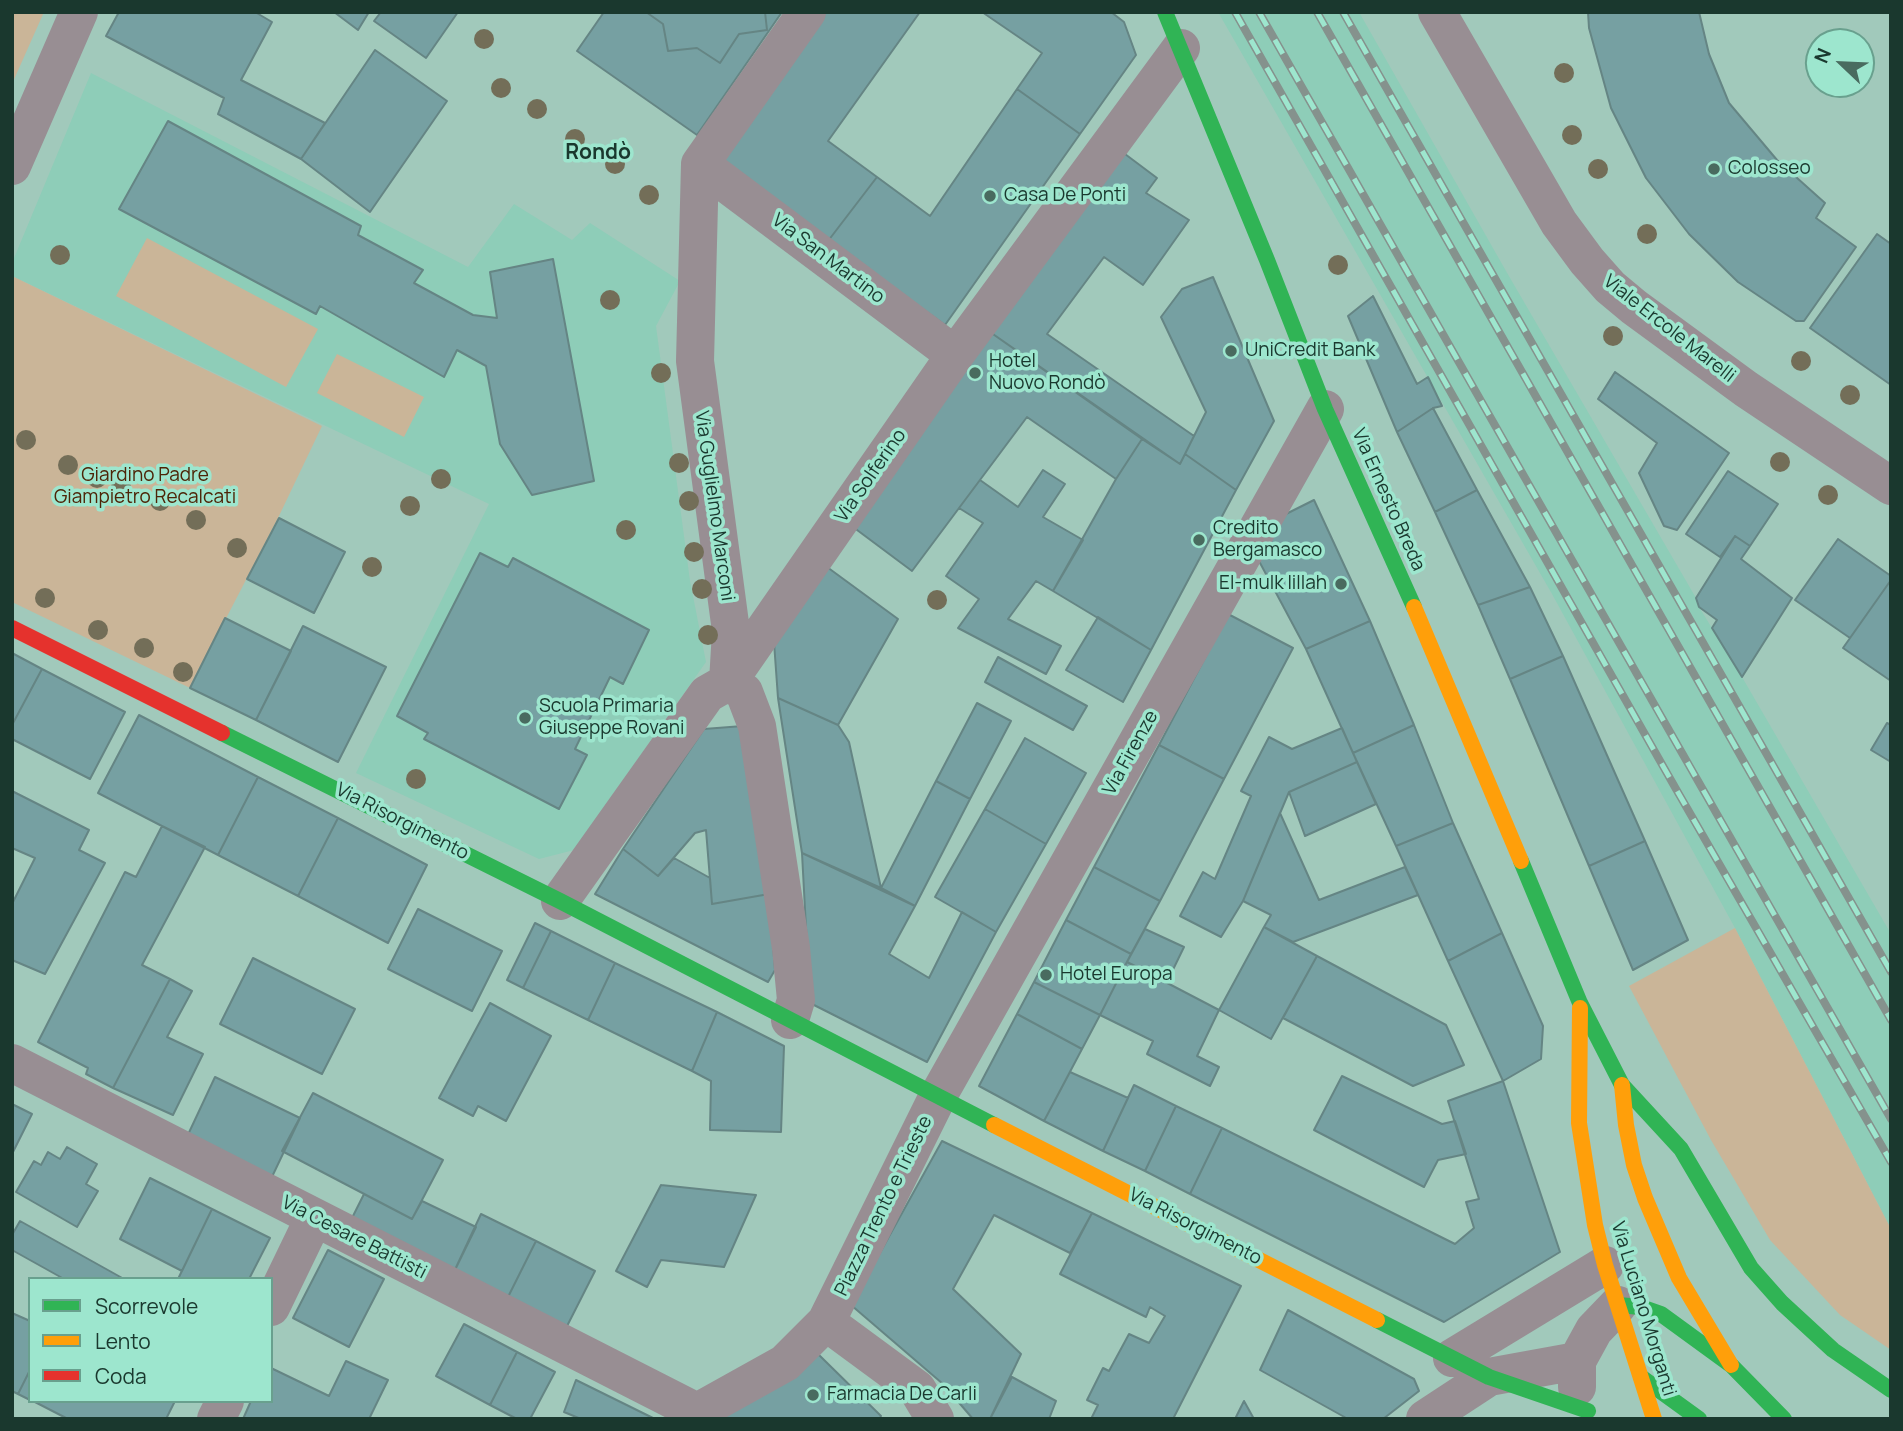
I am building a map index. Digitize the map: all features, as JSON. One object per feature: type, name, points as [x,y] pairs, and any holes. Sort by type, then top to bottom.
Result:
[{"type":"main road","name":"Via Ernesto Breda","points":[[1165,12],[1325,409],[1441,668],[1580,1003],[1622,1085]]},
{"type":"main road","name":"Via Risorgimento","points":[[12,628],[560,901],[790,1020]]},
{"type":"main road","name":"Via Luciano Morganti","points":[[1580,1003],[1579,1123],[1595,1225],[1654,1419]]},
{"type":"main road","name":"Piazza Trento e Trieste","points":[[790,1020],[938,1096]]},
{"type":"main road","points":[[1622,1085],[1631,1152],[1645,1198],[1679,1278],[1731,1365]]},
{"type":"main road","points":[[1622,1085],[1681,1149],[1759,1277],[1833,1350],[1891,1390]]},
{"type":"main road","name":"Via Risorgimento","points":[[938,1096],[1489,1377],[1591,1415]]},
{"type":"main road","points":[[1618,1305],[1641,1307],[1661,1314],[1731,1365],[1784,1419]]},
{"type":"main road","points":[[1641,1377],[1699,1419]]},
{"type":"street","points":[[12,166],[79,12]]},
{"type":"street","points":[[700,164],[807,12]]},
{"type":"street","name":"Viale Ercole Marelli","points":[[1437,12],[1559,223],[1604,280],[1634,307],[1746,389],[1891,486]]},
{"type":"street","name":"Via Solferino","points":[[560,901],[707,694],[728,682],[956,355],[1181,48]]},
{"type":"street","name":"Via San Martino","points":[[700,164],[956,355]]},
{"type":"street","name":"Via Guglielmo Marconi","points":[[700,164],[695,361],[731,631],[728,682]]},
{"type":"street","name":"Via Firenze","points":[[938,1096],[1325,409]]},
{"type":"street","points":[[728,682],[744,692],[757,726],[791,948],[796,1000],[790,1020]]},
{"type":"street","name":"Via Cesare Battisti","points":[[12,1063],[696,1415]]},
{"type":"street","name":"Piazza Trento e Trieste","points":[[696,1415],[785,1363],[826,1322],[938,1096]]},
{"type":"street","points":[[273,1303],[314,1218]]},
{"type":"street","points":[[1452,1358],[1605,1265]]},
{"type":"street","points":[[1425,1419],[1489,1377],[1577,1361],[1594,1330],[1618,1305]]},
{"type":"street","points":[[826,1322],[917,1389],[935,1419]]},
{"type":"street","name":"Via Risorgimento","points":[[1577,1361],[1577,1386],[1591,1415]]},
{"type":"street","points":[[216,1419],[224,1403]]},
{"type":"shaded area","points":[[1218,12],[1359,12],[1699,607],[1891,934],[1891,1229],[1735,928],[1552,594]]},
{"type":"shaded area","points":[[91,73],[468,267],[514,204],[572,240],[590,223],[680,281],[656,326],[690,581],[706,662],[574,850],[539,859],[356,773],[489,504],[12,276],[12,263]]},
{"type":"green space","points":[[12,12],[44,12],[12,84]]},
{"type":"green space","points":[[147,238],[318,329],[286,387],[116,296]]},
{"type":"green space","name":"Giardino Padre Giampietro Recalcati","points":[[12,276],[322,426],[190,688],[12,602]]},
{"type":"green space","points":[[337,354],[424,397],[404,437],[317,393]]},
{"type":"green space","points":[[1735,928],[1891,1229],[1891,1350],[1840,1315],[1770,1240],[1711,1140],[1629,986]]},
{"type":"building","points":[[119,12],[255,12],[272,22],[241,80],[325,123],[301,159],[218,114],[224,98],[106,36]]},
{"type":"building","points":[[334,12],[369,12],[358,30]]},
{"type":"building","points":[[381,12],[458,12],[426,58],[374,21]]},
{"type":"building","points":[[604,12],[646,12],[663,24],[668,51],[697,48],[720,63],[739,34],[767,30],[765,12],[782,12],[697,135],[577,51]]},
{"type":"building","points":[[646,12],[765,12],[767,30],[739,34],[720,63],[697,48],[668,51],[663,24]]},
{"type":"building","points":[[825,12],[920,12],[828,141],[877,177],[828,241],[717,161]]},
{"type":"building","points":[[982,12],[1111,12],[1124,22],[1136,55],[1080,134],[1017,89],[1042,53]]},
{"type":"building","name":"Colosseo","points":[[1588,12],[1699,12],[1709,54],[1729,103],[1777,160],[1825,203],[1816,218],[1856,247],[1804,321],[1796,321],[1738,282],[1689,234],[1646,178],[1611,108],[1589,28]]},
{"type":"building","points":[[375,50],[447,101],[370,212],[301,159]]},
{"type":"building","name":"Casa De Ponti","points":[[1017,89],[1080,134],[945,325],[828,241],[877,177],[930,216]]},
{"type":"building","points":[[168,121],[361,226],[358,235],[423,270],[414,283],[473,315],[497,318],[490,272],[553,259],[594,481],[532,495],[500,444],[486,366],[457,350],[444,377],[320,306],[316,314],[119,209]]},
{"type":"building","points":[[1121,151],[1157,178],[1146,193],[1189,220],[1143,285],[1104,257],[1047,334],[1194,436],[1180,464],[990,332]]},
{"type":"building","points":[[1877,234],[1891,244],[1891,385],[1810,328]]},
{"type":"building","points":[[1213,277],[1274,421],[1236,490],[1185,454],[1206,412],[1161,317],[1182,289]]},
{"type":"building","points":[[1373,296],[1417,384],[1428,377],[1442,406],[1433,408],[1397,432],[1348,316]]},
{"type":"building","points":[[990,332],[1142,439],[1116,479],[1027,417],[912,571],[849,524]]},
{"type":"building","points":[[1615,372],[1729,453],[1677,530],[1664,526],[1639,473],[1657,443],[1598,399]]},
{"type":"building","points":[[1433,408],[1477,490],[1435,512],[1397,432]]},
{"type":"building","points":[[1142,439],[1180,464],[1185,454],[1236,490],[1151,650],[1053,591],[1116,479]]},
{"type":"building","points":[[1043,470],[1065,484],[1043,517],[1083,540],[1053,591],[1036,581],[1008,619],[1061,646],[1046,674],[958,628],[979,599],[946,576],[983,523],[959,508],[980,480],[1018,507]]},
{"type":"building","points":[[1728,471],[1778,504],[1750,546],[1735,536],[1720,557],[1686,534]]},
{"type":"building","points":[[1477,490],[1530,587],[1478,605],[1435,512]]},
{"type":"building","points":[[1314,500],[1370,621],[1306,649],[1259,561],[1284,515]]},
{"type":"building","points":[[279,518],[345,552],[314,613],[247,579]]},
{"type":"building","points":[[1735,536],[1750,546],[1741,559],[1792,598],[1742,677],[1712,628],[1717,620],[1699,607],[1696,598]]},
{"type":"building","points":[[1838,539],[1891,576],[1891,580],[1850,638],[1795,600]]},
{"type":"building","points":[[480,553],[508,567],[513,558],[649,630],[623,684],[610,677],[575,749],[587,755],[559,809],[424,739],[428,733],[397,716]]},
{"type":"building","points":[[827,567],[898,619],[838,725],[778,698],[774,642]]},
{"type":"building","points":[[1891,580],[1891,681],[1843,648]]},
{"type":"building","points":[[1530,587],[1563,656],[1510,679],[1478,605]]},
{"type":"building","points":[[1228,614],[1293,648],[1224,779],[1159,745]]},
{"type":"building","points":[[1098,617],[1151,650],[1123,702],[1066,670]]},
{"type":"building","points":[[225,618],[291,651],[256,720],[190,688]]},
{"type":"building","points":[[1370,621],[1414,725],[1353,753],[1306,649]]},
{"type":"building","points":[[303,626],[386,667],[338,762],[256,720]]},
{"type":"building","points":[[12,653],[42,669],[12,725]]},
{"type":"building","points":[[1563,656],[1645,841],[1589,866],[1510,679]]},
{"type":"building","points":[[998,657],[1087,706],[1073,730],[985,682]]},
{"type":"building","points":[[42,669],[125,712],[90,779],[12,739],[12,725]]},
{"type":"building","points":[[778,698],[838,725],[849,742],[881,888],[802,853]]},
{"type":"building","points":[[977,703],[1011,721],[970,799],[936,781]]},
{"type":"building","points":[[139,715],[258,777],[218,855],[98,793]]},
{"type":"building","points":[[1887,723],[1891,725],[1891,762],[1871,750]]},
{"type":"building","points":[[1414,725],[1453,823],[1396,846],[1353,753]]},
{"type":"building","points":[[743,726],[769,894],[712,904],[706,830],[695,833],[658,876],[623,849],[704,729]]},
{"type":"building","points":[[1342,728],[1357,762],[1289,792],[1243,901],[1221,937],[1180,916],[1203,872],[1215,879],[1251,796],[1241,791],[1269,737],[1292,749]]},
{"type":"building","points":[[1025,738],[1086,773],[1046,844],[985,809]]},
{"type":"building","points":[[1159,745],[1224,779],[1160,901],[1094,867]]},
{"type":"building","points":[[1357,762],[1376,804],[1305,836],[1289,792]]},
{"type":"building","points":[[258,777],[338,818],[298,896],[218,855]]},
{"type":"building","points":[[936,781],[970,799],[915,906],[881,888]]},
{"type":"building","points":[[12,791],[89,830],[79,850],[105,863],[45,974],[12,960],[12,904],[35,858],[12,848]]},
{"type":"building","points":[[985,809],[1046,844],[996,932],[935,897]]},
{"type":"building","points":[[1280,813],[1319,900],[1405,867],[1418,895],[1293,942],[1264,927],[1271,915],[1243,901]]},
{"type":"building","points":[[338,818],[427,865],[388,943],[298,896]]},
{"type":"building","points":[[1453,823],[1502,933],[1448,961],[1396,846]]},
{"type":"building","points":[[162,826],[205,847],[142,965],[170,979],[113,1088],[86,1074],[88,1068],[38,1042],[125,872],[136,877]]},
{"type":"building","points":[[1645,841],[1688,940],[1633,970],[1589,866]]},
{"type":"building","points":[[623,849],[658,876],[674,858],[710,878],[712,904],[769,894],[775,970],[768,982],[595,894]]},
{"type":"building","points":[[802,853],[915,906],[889,954],[929,978],[962,912],[996,932],[927,1062],[810,1003]]},
{"type":"building","points":[[1094,867],[1160,901],[1131,954],[1066,920]]},
{"type":"building","points":[[418,909],[502,951],[472,1011],[388,969]]},
{"type":"building","points":[[1066,920],[1131,954],[1100,1015],[1034,982]]},
{"type":"building","points":[[535,923],[551,931],[523,988],[507,980]]},
{"type":"building","points":[[1264,927],[1317,956],[1271,1039],[1219,1010]]},
{"type":"building","points":[[1145,929],[1184,947],[1167,982],[1127,962]]},
{"type":"building","points":[[551,931],[615,963],[588,1020],[523,988]]},
{"type":"building","points":[[1502,933],[1543,1026],[1541,1059],[1503,1081],[1448,961]]},
{"type":"building","points":[[1317,956],[1446,1025],[1464,1065],[1413,1086],[1283,1018]]},
{"type":"building","points":[[253,958],[355,1009],[322,1074],[220,1024]]},
{"type":"building","points":[[1127,962],[1219,1010],[1197,1056],[1219,1067],[1210,1086],[1147,1054],[1153,1041],[1100,1015]]},
{"type":"building","points":[[615,963],[717,1012],[692,1071],[588,1020]]},
{"type":"building","points":[[170,979],[192,991],[167,1037],[203,1054],[173,1115],[113,1088]]},
{"type":"building","points":[[1034,982],[1100,1015],[1082,1049],[1017,1014]]},
{"type":"building","points":[[490,1003],[551,1036],[506,1121],[478,1106],[473,1116],[439,1098]]},
{"type":"building","points":[[717,1012],[784,1046],[781,1132],[710,1130],[711,1081],[692,1071]]},
{"type":"building","points":[[1017,1014],[1082,1049],[1044,1121],[979,1086]]},
{"type":"building","points":[[1070,1072],[1128,1098],[1103,1151],[1044,1121]]},
{"type":"building","points":[[1342,1076],[1442,1124],[1455,1121],[1466,1154],[1438,1160],[1424,1187],[1314,1130]]},
{"type":"building","points":[[215,1077],[300,1118],[270,1181],[185,1141]]},
{"type":"building","points":[[1503,1081],[1560,1252],[1444,1322],[1190,1194],[1222,1128],[1455,1244],[1474,1228],[1466,1202],[1479,1199],[1448,1101]]},
{"type":"building","points":[[1134,1085],[1176,1106],[1145,1171],[1103,1151]]},
{"type":"building","points":[[313,1093],[443,1160],[412,1219],[282,1151]]},
{"type":"building","points":[[12,1104],[32,1114],[12,1154]]},
{"type":"building","points":[[1176,1106],[1222,1128],[1190,1194],[1145,1171]]},
{"type":"building","points":[[942,1141],[1092,1213],[1070,1253],[994,1215],[953,1289],[1021,1354],[990,1419],[973,1419],[943,1384],[851,1305]]},
{"type":"building","points":[[67,1147],[97,1164],[86,1184],[98,1191],[77,1227],[16,1192],[34,1161],[41,1165],[48,1152],[60,1159]]},
{"type":"building","points":[[150,1178],[212,1209],[182,1271],[120,1239]]},
{"type":"building","points":[[661,1185],[756,1195],[724,1267],[661,1260],[647,1287],[616,1271]]},
{"type":"building","points":[[364,1194],[412,1219],[422,1201],[476,1227],[452,1276],[348,1226]]},
{"type":"building","points":[[212,1209],[270,1238],[250,1277],[179,1277]]},
{"type":"building","points":[[1092,1213],[1241,1286],[1173,1419],[1091,1419],[1098,1405],[1087,1400],[1103,1368],[1109,1371],[1129,1334],[1149,1343],[1165,1316],[1150,1307],[1146,1317],[1060,1274]]},
{"type":"building","points":[[481,1214],[536,1241],[505,1303],[452,1276]]},
{"type":"building","points":[[20,1221],[120,1277],[60,1277],[12,1250],[12,1235]]},
{"type":"building","points":[[536,1241],[595,1271],[564,1332],[505,1303]]},
{"type":"building","points":[[328,1250],[384,1279],[349,1347],[293,1318]]},
{"type":"building","points":[[1288,1310],[1414,1379],[1419,1391],[1383,1419],[1348,1419],[1260,1370]]},
{"type":"building","points":[[12,1313],[28,1320],[28,1374],[18,1394],[12,1391]]},
{"type":"building","points":[[464,1324],[517,1352],[490,1405],[436,1376]]},
{"type":"building","points":[[517,1352],[555,1372],[530,1419],[517,1419],[490,1405]]},
{"type":"building","points":[[817,1353],[881,1416],[879,1419],[721,1419]]},
{"type":"building","points":[[346,1361],[388,1380],[369,1419],[243,1419],[250,1403],[273,1403],[273,1369],[329,1396]]},
{"type":"building","points":[[28,1374],[28,1399],[18,1394]]},
{"type":"building","points":[[1012,1377],[1056,1401],[1049,1419],[990,1419]]},
{"type":"building","points":[[576,1380],[655,1419],[581,1419],[564,1412]]},
{"type":"building","points":[[1244,1401],[1254,1419],[1235,1419]]},
{"type":"building","points":[[37,1403],[174,1403],[166,1419],[68,1419]]},
{"type":"railway","points":[[1235,12],[1891,1162]]},
{"type":"railway","points":[[1259,12],[1891,1119]]},
{"type":"railway","points":[[1317,12],[1891,1020]]},
{"type":"railway","points":[[1343,12],[1891,972]]},
{"type":"traffic: fast","points":[[1165,12],[1325,409],[1414,607]]},
{"type":"traffic: fast","points":[[222,733],[560,901],[994,1125]]},
{"type":"traffic: fast","points":[[1521,861],[1580,1003],[1622,1085],[1681,1149],[1751,1268],[1782,1303],[1833,1350],[1891,1390]]},
{"type":"traffic: fast","points":[[1618,1305],[1641,1307],[1661,1314],[1731,1365],[1784,1419]]},
{"type":"traffic: fast","points":[[1377,1320],[1489,1377],[1588,1411]]},
{"type":"traffic: fast","points":[[1641,1377],[1699,1419]]},
{"type":"traffic: slow","points":[[1414,607],[1521,861]]},
{"type":"traffic: slow","points":[[1580,1008],[1579,1123],[1595,1225],[1654,1419]]},
{"type":"traffic: slow","points":[[1622,1085],[1634,1165],[1645,1198],[1679,1278],[1731,1365]]},
{"type":"traffic: slow","points":[[994,1125],[1377,1320]]},
{"type":"traffic: jam","points":[[12,628],[222,733]]},
{"type":"place","name":"Colosseo","points":[[1714,169]]},
{"type":"place","name":"Casa De Ponti","points":[[990,196]]},
{"type":"place","name":"UniCredit Bank","points":[[1231,351]]},
{"type":"place","name":"Hotel Nuovo Rondò","points":[[975,373]]},
{"type":"place","name":"Credito Bergamasco","points":[[1199,540]]},
{"type":"place","name":"El-mulk lillah","points":[[1341,584]]},
{"type":"place","name":"Scuola Primaria Giuseppe Rovani","points":[[525,718]]},
{"type":"place","name":"Hotel Europa","points":[[1046,975]]},
{"type":"place","name":"Farmacia De Carli","points":[[813,1395]]},
{"type":"district","name":"Rondò","points":[[598,153]]}]
